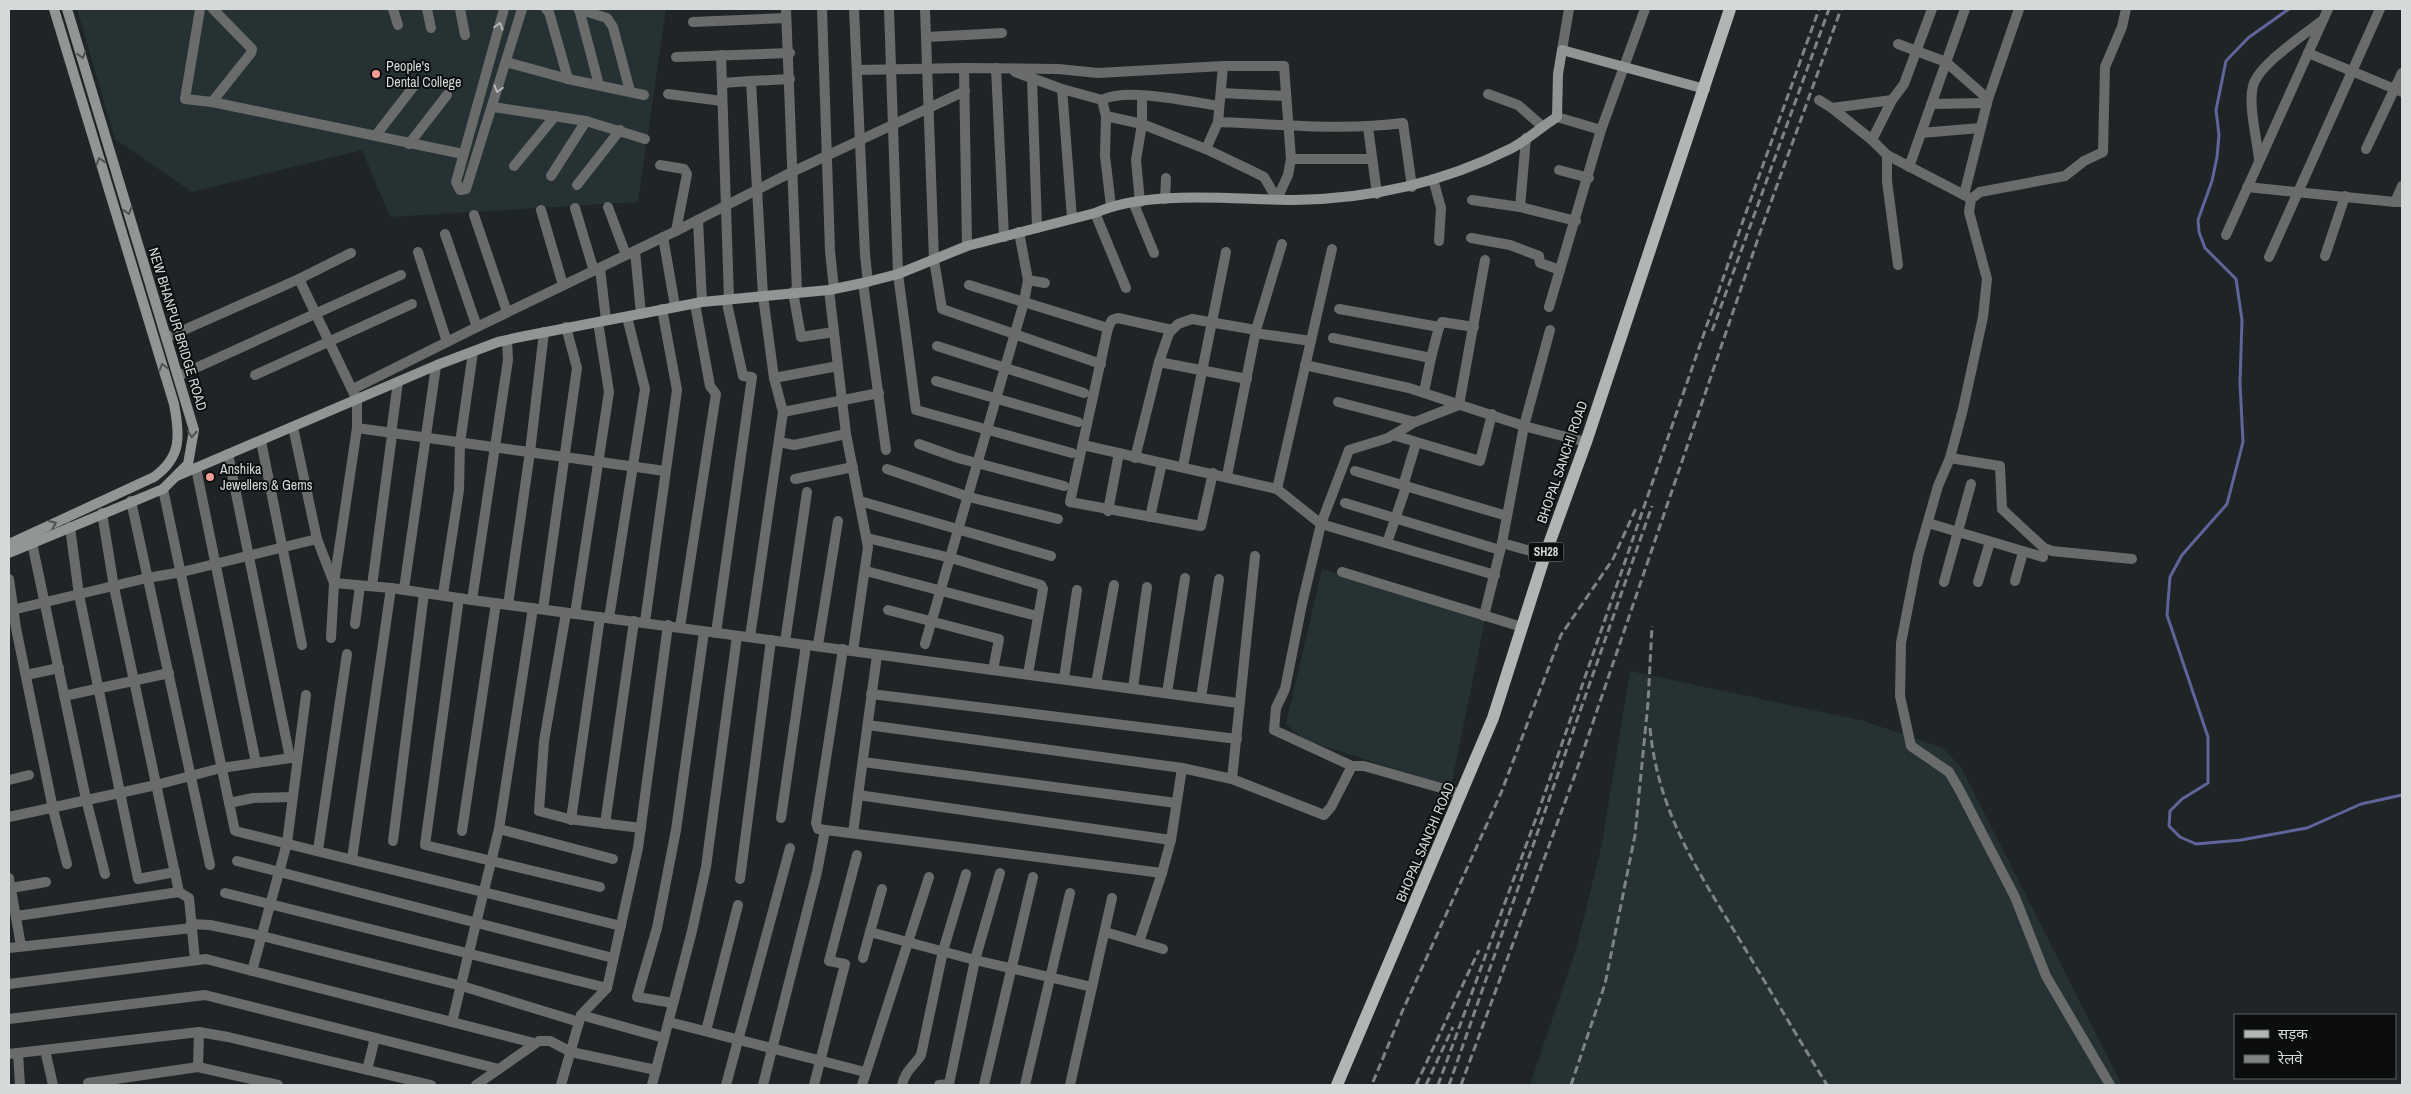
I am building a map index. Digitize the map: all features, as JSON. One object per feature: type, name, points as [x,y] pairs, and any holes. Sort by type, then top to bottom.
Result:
[{"type":"main road","name":"BHOPAL SANCHI ROAD","points":[[1337,1085],[1493,718],[1545,555],[1586,442],[1730,9]]},
{"type":"street","name":"NEW BHANPUR BRIDGE ROAD","points":[[9,544],[154,477],[166,468],[171,461],[178,436],[174,404],[54,9]]},
{"type":"street","name":"NEW BHANPUR BRIDGE ROAD","points":[[9,553],[131,501],[164,490],[188,464],[194,430],[68,9]]},
{"type":"street","points":[[200,9],[185,99],[212,102],[463,154]]},
{"type":"street","points":[[212,102],[251,54],[252,49],[213,9]]},
{"type":"street","points":[[393,9],[398,26]]},
{"type":"street","points":[[427,9],[431,28]]},
{"type":"street","points":[[460,9],[465,35]]},
{"type":"street","points":[[504,9],[456,182],[460,190],[466,189],[522,9]]},
{"type":"street","points":[[546,9],[549,12],[568,79]]},
{"type":"street","points":[[579,9],[600,85]]},
{"type":"street","points":[[579,9],[607,18],[613,27],[630,91]]},
{"type":"street","points":[[822,9],[834,332],[846,434],[867,538],[866,571],[848,650],[816,823],[818,829],[1162,873]]},
{"type":"street","points":[[854,9],[866,283],[886,450]]},
{"type":"street","points":[[889,9],[898,274],[916,410],[988,432],[1072,453]]},
{"type":"street","points":[[926,9],[934,260],[942,310],[1100,364]]},
{"type":"street","points":[[1557,117],[1558,74],[1570,9]]},
{"type":"street","points":[[1872,140],[1892,100],[1904,84],[1932,9]]},
{"type":"street","points":[[2019,9],[1987,101],[1967,197],[1969,212],[1987,279],[1983,317],[1963,410],[1950,458],[1938,486],[1918,556],[1901,643],[1900,696],[1911,746],[1949,772],[1959,789],[2014,897],[2046,976],[2110,1085]]},
{"type":"street","points":[[1819,100],[1872,140],[1887,155],[1967,197],[1980,192],[2065,176],[2084,161],[2103,152],[2105,67],[2122,27],[2126,9]]},
{"type":"street","points":[[2226,235],[2328,9]]},
{"type":"street","points":[[2270,257],[2380,9]]},
{"type":"street","points":[[1549,307],[1589,178],[1601,130],[1642,10]]},
{"type":"street","points":[[1909,167],[1962,10]]},
{"type":"street","points":[[693,22],[786,13],[790,52],[795,292],[800,337],[834,332]]},
{"type":"street","points":[[2260,160],[2252,101],[2253,83],[2264,69],[2323,20]]},
{"type":"street","points":[[927,37],[1002,33]]},
{"type":"street","points":[[1898,44],[1946,62],[1987,101]]},
{"type":"street","points":[[1562,50],[1623,65],[1704,89]]},
{"type":"street","points":[[676,57],[790,52]]},
{"type":"street","points":[[2308,53],[2398,90]]},
{"type":"street","points":[[716,633],[752,377],[743,376],[727,299],[721,55]]},
{"type":"street","points":[[506,62],[568,79],[644,94]]},
{"type":"street","points":[[857,70],[996,68],[1009,70],[1058,69],[1098,73],[1222,66],[1284,66],[1291,159],[1288,175],[1277,199]]},
{"type":"street","points":[[1206,149],[1218,122],[1222,66]]},
{"type":"street","points":[[964,68],[967,246]]},
{"type":"street","points":[[996,68],[1004,237]]},
{"type":"street","points":[[1009,70],[1062,89],[1102,100],[1113,95],[1142,96],[1219,106]]},
{"type":"street","points":[[2366,149],[2398,90],[2402,73]]},
{"type":"street","points":[[1032,78],[1037,228]]},
{"type":"street","points":[[722,83],[790,79]]},
{"type":"street","points":[[750,81],[763,296],[774,378],[783,412],[750,637]]},
{"type":"street","points":[[376,135],[414,86]]},
{"type":"street","points":[[1062,89],[1072,218]]},
{"type":"street","points":[[353,389],[507,312],[664,237],[726,204],[965,91]]},
{"type":"street","points":[[1221,92],[1285,96]]},
{"type":"street","points":[[668,94],[722,100]]},
{"type":"street","points":[[1488,94],[1518,105],[1542,126]]},
{"type":"street","points":[[409,144],[447,95]]},
{"type":"street","points":[[1142,96],[1142,124],[1136,160],[1137,202],[1154,254]]},
{"type":"street","points":[[1102,100],[1106,116],[1105,156],[1111,206]]},
{"type":"street","points":[[1832,108],[1892,100]]},
{"type":"street","points":[[1931,104],[1987,101]]},
{"type":"street","points":[[493,107],[586,121],[645,139]]},
{"type":"street","points":[[514,166],[555,116]]},
{"type":"street","points":[[1106,116],[1142,124],[1206,149],[1264,178],[1277,199]]},
{"type":"street","points":[[177,476],[436,366],[508,340],[675,306],[832,289],[866,283],[898,274],[967,246],[1095,213],[1111,206],[1165,199],[1277,199],[1377,194],[1433,179],[1510,149],[1557,117],[1601,130]]},
{"type":"street","points":[[551,176],[586,121]]},
{"type":"street","points":[[1218,122],[1368,127],[1403,123],[1412,186]]},
{"type":"street","points":[[1368,127],[1377,194]]},
{"type":"street","points":[[1921,133],[1980,128]]},
{"type":"street","points":[[577,185],[620,130]]},
{"type":"street","points":[[1520,207],[1526,138]]},
{"type":"street","points":[[1887,155],[1887,181],[1898,265]]},
{"type":"street","points":[[1291,159],[1372,159]]},
{"type":"street","points":[[660,165],[684,169],[687,174],[676,231]]},
{"type":"street","points":[[1559,170],[1589,178]]},
{"type":"street","points":[[1165,199],[1166,178]]},
{"type":"street","points":[[1433,179],[1441,208],[1439,241]]},
{"type":"street","points":[[2248,187],[2399,202],[2402,186]]},
{"type":"street","points":[[2325,256],[2345,196]]},
{"type":"street","points":[[1472,200],[1520,207],[1576,221]]},
{"type":"street","points":[[608,206],[631,253],[641,314]]},
{"type":"street","points":[[575,208],[597,269],[609,392],[600,462],[544,741],[539,808],[542,814],[571,820],[641,828]]},
{"type":"street","points":[[541,210],[564,286]]},
{"type":"street","points":[[1095,213],[1126,288]]},
{"type":"street","points":[[474,215],[507,312]]},
{"type":"street","points":[[680,627],[716,394],[710,386],[698,303],[698,220]]},
{"type":"street","points":[[925,644],[998,400],[1024,302],[1028,280],[1019,232]]},
{"type":"street","points":[[445,234],[477,327]]},
{"type":"street","points":[[664,237],[675,306]]},
{"type":"street","points":[[1471,238],[1510,245],[1539,256],[1540,262],[1560,270]]},
{"type":"street","points":[[1227,476],[1256,331],[1282,244]]},
{"type":"street","points":[[1277,488],[1332,250]]},
{"type":"street","points":[[418,252],[447,342]]},
{"type":"street","points":[[1183,466],[1226,252]]},
{"type":"street","points":[[166,338],[299,279],[352,253]]},
{"type":"street","points":[[1459,405],[1485,260]]},
{"type":"street","points":[[178,376],[401,275]]},
{"type":"street","points":[[299,279],[357,400],[358,428],[334,583],[331,638]]},
{"type":"street","points":[[1028,280],[1045,284]]},
{"type":"street","points":[[969,285],[1108,328]]},
{"type":"street","points":[[255,375],[412,304]]},
{"type":"street","points":[[605,824],[677,390],[662,309]]},
{"type":"street","points":[[1339,309],[1439,327]]},
{"type":"street","points":[[571,820],[604,618],[633,467],[645,389],[628,317]]},
{"type":"street","points":[[1172,330],[1118,318],[1112,320],[1108,328],[1070,502],[1108,511],[1201,526],[1213,473]]},
{"type":"street","points":[[1135,458],[1159,362],[1172,330],[1178,324],[1192,319],[1311,341]]},
{"type":"street","points":[[1424,392],[1431,358],[1442,322],[1474,327]]},
{"type":"street","points":[[452,1022],[492,860],[538,608],[563,456],[577,368],[566,327]]},
{"type":"street","points":[[1484,616],[1501,547],[1524,426],[1550,330]]},
{"type":"street","points":[[508,604],[530,452],[544,332]]},
{"type":"street","points":[[1333,338],[1431,358]]},
{"type":"street","points":[[472,600],[508,360],[508,340]]},
{"type":"street","points":[[937,346],[1084,393]]},
{"type":"street","points":[[443,594],[459,490],[460,443],[473,352]]},
{"type":"street","points":[[1159,362],[1246,379]]},
{"type":"street","points":[[1305,365],[1424,392],[1524,426],[1586,442]]},
{"type":"street","points":[[404,590],[436,366]]},
{"type":"street","points":[[774,378],[838,366]]},
{"type":"street","points":[[936,381],[1078,422]]},
{"type":"street","points":[[372,586],[398,382]]},
{"type":"street","points":[[783,412],[879,393]]},
{"type":"street","points":[[1338,402],[1415,422]]},
{"type":"street","points":[[1459,405],[1415,422],[1392,435],[1349,450],[1321,524],[1302,604],[1285,689],[1276,708],[1274,730],[1352,766],[1364,766],[1462,794]]},
{"type":"street","points":[[1392,435],[1480,461],[1492,414]]},
{"type":"street","points":[[293,427],[317,539],[334,583]]},
{"type":"street","points":[[358,428],[391,435],[563,456],[665,471]]},
{"type":"street","points":[[779,442],[794,445],[846,434]]},
{"type":"street","points":[[261,441],[302,645]]},
{"type":"street","points":[[1387,543],[1416,443]]},
{"type":"street","points":[[919,444],[978,463],[1064,486]]},
{"type":"street","points":[[1083,445],[1277,488],[1321,524],[1495,575]]},
{"type":"street","points":[[1108,511],[1119,453]]},
{"type":"street","points":[[228,454],[294,758]]},
{"type":"street","points":[[1950,458],[2000,466],[2002,509],[2044,548],[2060,554],[2132,559]]},
{"type":"street","points":[[1150,517],[1162,462]]},
{"type":"street","points":[[795,479],[853,467]]},
{"type":"street","points":[[196,468],[256,763]]},
{"type":"street","points":[[887,469],[969,497],[1058,519]]},
{"type":"street","points":[[1355,471],[1507,516]]},
{"type":"street","points":[[1944,582],[1971,484]]},
{"type":"street","points":[[164,490],[235,830],[621,926]]},
{"type":"street","points":[[785,642],[807,492]]},
{"type":"street","points":[[131,501],[210,865]]},
{"type":"street","points":[[860,501],[1051,556]]},
{"type":"street","points":[[1345,503],[1501,547],[1545,555]]},
{"type":"street","points":[[102,513],[114,587],[179,892]]},
{"type":"street","points":[[818,646],[838,521]]},
{"type":"street","points":[[1928,523],[2043,558]]},
{"type":"street","points":[[70,527],[80,594],[122,792],[138,879],[175,872]]},
{"type":"street","points":[[867,538],[951,558],[1041,586],[1043,589],[1028,674]]},
{"type":"street","points":[[12,610],[147,578],[182,572],[249,554],[317,539]]},
{"type":"street","points":[[1978,582],[1990,542]]},
{"type":"street","points":[[32,543],[86,799],[105,874]]},
{"type":"street","points":[[2015,581],[2023,552]]},
{"type":"street","points":[[1232,779],[1237,739],[1238,703],[1255,556]]},
{"type":"street","points":[[866,571],[1037,616]]},
{"type":"street","points":[[1342,572],[1522,627]]},
{"type":"street","points":[[1166,692],[1185,578]]},
{"type":"street","points":[[1201,698],[1220,579]]},
{"type":"street","points":[[9,580],[12,629],[26,675],[53,809],[67,864]]},
{"type":"street","points":[[334,583],[443,594],[472,600],[680,627],[704,632],[1238,703]]},
{"type":"street","points":[[354,624],[360,586]]},
{"type":"street","points":[[1096,684],[1114,586]]},
{"type":"street","points":[[1133,688],[1147,587]]},
{"type":"street","points":[[352,859],[391,588]]},
{"type":"street","points":[[1064,680],[1077,590]]},
{"type":"street","points":[[392,841],[424,593]]},
{"type":"street","points":[[459,598],[425,845],[600,887]]},
{"type":"street","points":[[462,831],[496,603]]},
{"type":"street","points":[[888,610],[931,623],[1000,639],[993,670]]},
{"type":"street","points":[[561,1085],[572,1052],[580,1018],[607,988],[641,828],[668,626]]},
{"type":"street","points":[[674,1002],[637,997],[657,928],[674,840],[704,632]]},
{"type":"street","points":[[652,1085],[692,931],[706,867],[737,636]]},
{"type":"street","points":[[740,879],[771,640]]},
{"type":"street","points":[[781,818],[806,645]]},
{"type":"street","points":[[318,850],[347,654]]},
{"type":"street","points":[[853,833],[877,655]]},
{"type":"street","points":[[26,675],[59,668]]},
{"type":"street","points":[[64,696],[169,674]]},
{"type":"street","points":[[871,694],[1237,739]]},
{"type":"street","points":[[252,971],[287,843],[293,797],[294,758],[306,695]]},
{"type":"street","points":[[868,725],[1182,768],[1232,779],[1324,814],[1331,807],[1352,766]]},
{"type":"street","points":[[9,817],[53,809],[86,799],[156,785],[221,768],[294,758]]},
{"type":"street","points":[[863,762],[1176,803]]},
{"type":"street","points":[[1139,942],[1171,840],[1182,768]]},
{"type":"street","points":[[9,780],[29,776]]},
{"type":"street","points":[[858,794],[1171,840]]},
{"type":"street","points":[[229,803],[253,798],[293,797]]},
{"type":"street","points":[[498,829],[613,858]]},
{"type":"street","points":[[763,1085],[816,872],[824,830]]},
{"type":"street","points":[[726,1085],[790,848]]},
{"type":"street","points":[[814,1085],[845,964],[829,961],[857,855]]},
{"type":"street","points":[[238,861],[613,958]]},
{"type":"street","points":[[939,1085],[949,1084],[975,960],[1000,873]]},
{"type":"street","points":[[902,1085],[909,1066],[917,1062],[921,1055],[943,951],[966,874]]},
{"type":"street","points":[[862,1085],[910,942],[928,877]]},
{"type":"street","points":[[984,1085],[1033,877]]},
{"type":"street","points":[[21,946],[10,883],[46,882]]},
{"type":"street","points":[[863,958],[882,889]]},
{"type":"street","points":[[17,916],[179,892],[189,898],[196,960]]},
{"type":"street","points":[[1024,1085],[1070,892]]},
{"type":"street","points":[[225,893],[607,988]]},
{"type":"street","points":[[1070,1085],[1112,898]]},
{"type":"street","points":[[706,1031],[738,905]]},
{"type":"street","points":[[9,948],[210,925],[262,936],[664,1038]]},
{"type":"street","points":[[870,932],[975,960],[1092,987]]},
{"type":"street","points":[[1105,932],[1163,948]]},
{"type":"street","points":[[9,984],[206,960],[534,1043]]},
{"type":"street","points":[[9,1019],[206,995],[499,1069]]},
{"type":"street","points":[[668,1022],[820,1059],[865,1072]]},
{"type":"street","points":[[198,1067],[199,1032]]},
{"type":"street","points":[[20,1085],[13,1054],[199,1032],[228,1037],[432,1085]]},
{"type":"street","points":[[367,1070],[376,1038]]},
{"type":"street","points":[[476,1085],[539,1041],[550,1041],[572,1052],[656,1070]]},
{"type":"street","points":[[45,1050],[53,1085]]},
{"type":"street","points":[[88,1083],[198,1067],[278,1085]]},
{"type":"shaded area","name":"People's Dental College","points":[[77,9],[666,9],[638,202],[390,217],[362,150],[192,192],[115,139]]},
{"type":"shaded area","points":[[1322,569],[1485,619],[1451,787],[1305,740],[1286,724]]},
{"type":"shaded area","points":[[1630,671],[1864,721],[1943,748],[1961,767],[2122,1085],[1530,1085],[1576,949],[1602,844]]},
{"type":"waterway","points":[[2289,9],[2248,38],[2226,61],[2216,110],[2219,135],[2217,157],[2212,181],[2198,220],[2199,232],[2205,248],[2236,279],[2242,320],[2240,383],[2243,442],[2227,504],[2182,555],[2170,577],[2167,615],[2208,737],[2208,783],[2182,799],[2170,811],[2169,826],[2180,837],[2196,844],[2241,840],[2307,828],[2361,804],[2402,795]]},
{"type":"railway","points":[[1438,1085],[1539,810],[1744,218],[1819,9]]},
{"type":"railway","points":[[1712,331],[1829,9]]},
{"type":"railway","points":[[1461,1085],[1576,772],[1763,224],[1841,9]]},
{"type":"railway","points":[[1373,1082],[1402,1012],[1501,793],[1561,635],[1613,559],[1637,506]]},
{"type":"railway","points":[[1449,1085],[1652,506]]},
{"type":"railway","points":[[1571,1085],[1605,984],[1635,835],[1648,703],[1652,626]]},
{"type":"railway","points":[[1650,728],[1654,759],[1671,814],[1682,840],[1695,866],[1827,1085]]},
{"type":"railway","points":[[1416,1085],[1479,950]]},
{"type":"railway","points":[[1426,1085],[1453,1027]]},
{"type":"place","name":"People's Dental College","points":[[376,74]]},
{"type":"place","name":"Anshika Jewellers & Gems","points":[[210,477]]}]
